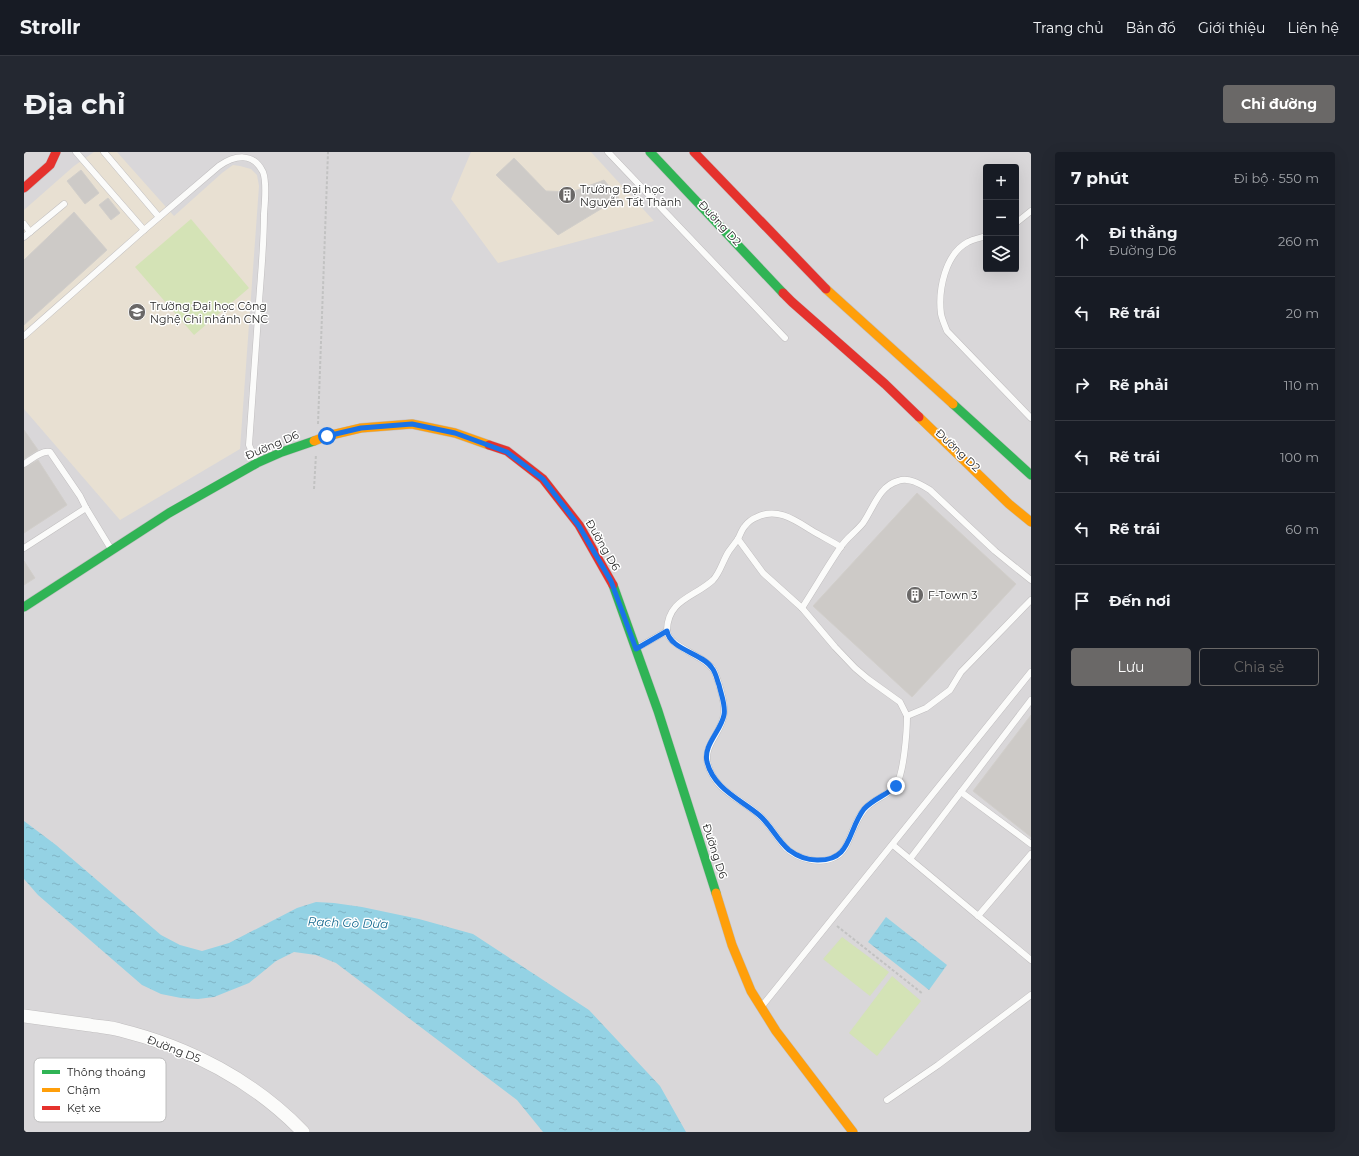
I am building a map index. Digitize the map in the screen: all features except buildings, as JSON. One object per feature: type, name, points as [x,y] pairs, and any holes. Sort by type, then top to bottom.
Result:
[{"type":"main road","points":[[24,178],[55,152]]},
{"type":"main road","points":[[24,188],[50,165],[55,152]]},
{"type":"main road","name":"Đường D2","points":[[650,152],[792,302],[885,384],[1009,504],[1031,522]]},
{"type":"main road","points":[[694,152],[828,291],[846,306],[867,331],[904,360],[1031,475]]},
{"type":"main road","points":[[704,163],[723,168]]},
{"type":"main road","points":[[839,286],[846,306]]},
{"type":"main road","points":[[776,300],[792,302]]},
{"type":"main road","points":[[849,353],[857,343]]},
{"type":"main road","points":[[904,360],[912,359],[919,361],[1031,463]]},
{"type":"main road","points":[[885,384],[891,404]]},
{"type":"main road","name":"Đường D6","points":[[24,607],[169,513],[257,463],[317,440],[361,428],[412,424],[455,433],[507,452],[543,479],[579,526],[611,581],[658,711],[732,945],[751,992],[776,1030],[853,1132]]},
{"type":"main road","name":"Đường D2","points":[[935,445],[995,501],[1009,504]]},
{"type":"street","name":"Đường D5","points":[[24,1016],[120,1030],[165,1044],[209,1062],[232,1075],[268,1100],[303,1132]]},
{"type":"lane","points":[[76,152],[144,230]]},
{"type":"lane","points":[[104,152],[159,217]]},
{"type":"lane","points":[[608,152],[785,338]]},
{"type":"lane","points":[[24,336],[159,217],[227,161],[241,157],[248,158],[259,165],[265,179],[264,230],[249,445],[257,463]]},
{"type":"lane","points":[[24,237],[64,204]]},
{"type":"lane","points":[[1019,221],[1031,211]]},
{"type":"lane","points":[[24,224],[30,232]]},
{"type":"lane","points":[[983,237],[969,241],[958,249],[950,261],[943,279],[941,314],[947,331],[1031,418]]},
{"type":"lane","points":[[24,464],[42,452],[50,452],[80,496],[112,550]]},
{"type":"lane","points":[[802,608],[841,547],[862,523],[883,491],[897,481],[917,482],[930,490],[995,552],[1031,580]]},
{"type":"lane","points":[[24,548],[86,508]]},
{"type":"lane","points":[[738,539],[763,572],[802,608],[835,648],[868,679],[900,702],[907,716],[902,768],[896,786],[869,804],[857,822],[845,847],[835,858],[824,860],[803,858],[788,849],[760,816],[730,795],[716,781],[710,772],[706,756],[712,738],[721,723],[724,714],[724,706],[718,685],[712,667],[674,643],[667,631],[670,616],[677,604],[711,582],[745,526],[759,515],[775,513],[790,517],[841,547]]},
{"type":"lane","points":[[907,716],[926,708],[950,690],[961,672],[1031,600]]},
{"type":"lane","points":[[636,649],[667,631]]},
{"type":"lane","points":[[761,1007],[1031,672]]},
{"type":"lane","points":[[910,859],[1031,700]]},
{"type":"lane","points":[[961,792],[1031,844]]},
{"type":"lane","points":[[893,845],[1031,960]]},
{"type":"lane","points":[[978,916],[1031,854]]},
{"type":"lane","points":[[887,1100],[938,1065],[1031,995]]},
{"type":"path","points":[[314,489],[328,152]]},
{"type":"path","points":[[831,921],[923,994]]},
{"type":"shaded area","points":[[24,152],[1031,152],[1031,1132],[24,1132]]},
{"type":"shaded area","name":"Trường Đại học Công Nghệ Chi nhánh CNC","points":[[94,152],[117,152],[174,216],[233,165],[251,169],[257,175],[259,186],[240,449],[120,520],[24,409],[24,210],[74,166]]},
{"type":"shaded area","points":[[471,152],[591,152],[654,221],[498,263],[451,199]]},
{"type":"green space","points":[[191,219],[249,288],[194,335],[135,267]]},
{"type":"green space","points":[[842,937],[889,972],[870,996],[823,959]]},
{"type":"green space","points":[[892,976],[921,1001],[877,1056],[849,1033]]},
{"type":"water","name":"Rạch Gò Dừa","points":[[24,821],[56,845],[161,935],[180,945],[202,951],[229,943],[297,908],[316,902],[362,907],[419,919],[473,934],[589,1010],[660,1086],[686,1132],[543,1132],[517,1100],[336,963],[316,955],[294,952],[276,961],[249,983],[214,997],[198,999],[181,998],[161,994],[142,985],[38,895],[24,879]]},
{"type":"water","points":[[886,917],[947,965],[929,990],[868,942]]},
{"type":"traffic: fast","points":[[650,152],[783,293]]},
{"type":"traffic: fast","points":[[953,404],[1031,475]]},
{"type":"traffic: fast","points":[[24,607],[169,513],[257,463],[282,452],[314,441]]},
{"type":"traffic: fast","points":[[613,585],[658,711],[716,893]]},
{"type":"traffic: slow","points":[[826,289],[953,404]]},
{"type":"traffic: slow","points":[[919,417],[1009,504],[1031,522]]},
{"type":"traffic: slow","points":[[314,441],[327,436],[361,428],[412,424],[455,433],[489,445]]},
{"type":"traffic: slow","points":[[716,893],[732,945],[751,991],[776,1031],[853,1132]]},
{"type":"traffic: jam","points":[[24,188],[50,165],[56,152]]},
{"type":"traffic: jam","points":[[694,152],[826,289]]},
{"type":"traffic: jam","points":[[783,293],[885,384],[919,417]]},
{"type":"traffic: jam","points":[[489,445],[507,451],[543,479],[579,525],[613,585]]},
{"type":"place","name":"Trường Đại học Nguyễn Tất Thành","points":[[567,195]]},
{"type":"place","name":"Trường Đại học Công Nghệ Chi nhánh CNC","points":[[137,312]]},
{"type":"place","name":"F-Town 3","points":[[915,595]]},
{"type":"route","points":[[327,436],[361,428],[412,424],[455,433],[507,452],[543,479],[579,526],[611,581],[636,649],[667,631],[674,643],[712,667],[724,706],[724,714],[721,723],[712,738],[706,756],[710,772],[716,781],[730,795],[760,816],[788,849],[796,854],[803,858],[814,860],[835,858],[845,847],[861,814],[869,804],[896,786]]}]
